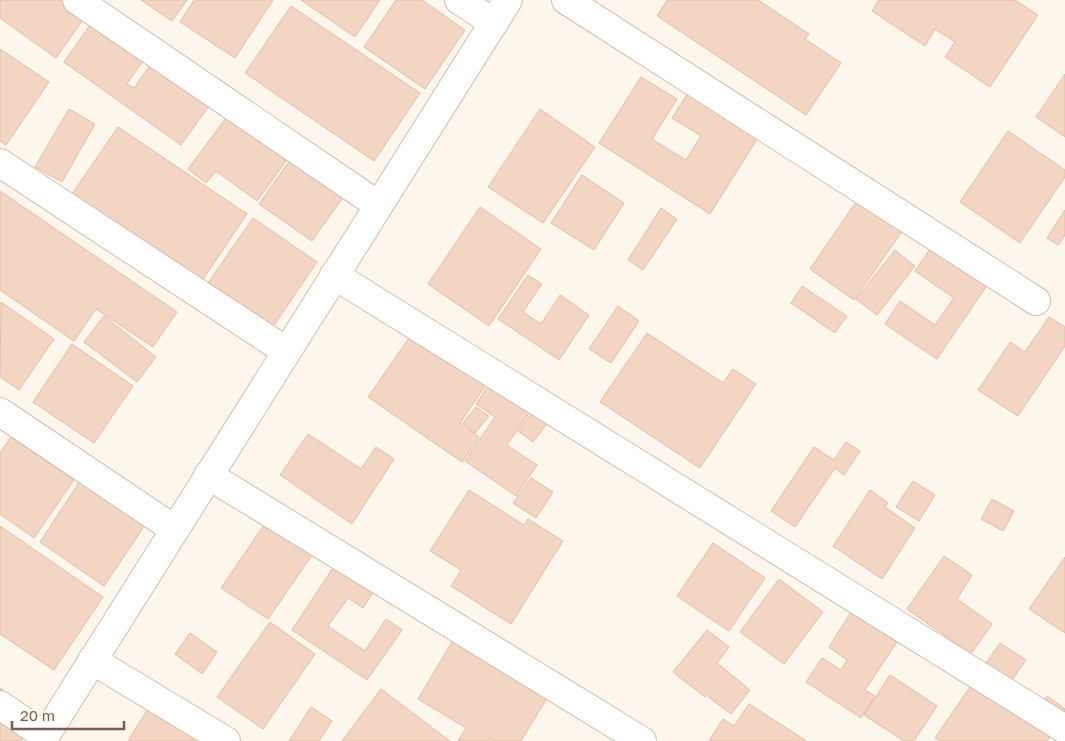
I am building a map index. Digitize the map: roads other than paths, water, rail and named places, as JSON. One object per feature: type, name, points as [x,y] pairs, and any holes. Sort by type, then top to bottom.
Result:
[{"type":"street","points":[[77,0],[378,205]]},
{"type":"street","points":[[459,0],[494,23]]},
{"type":"street","points":[[0,705],[43,738],[508,0]]},
{"type":"street","points":[[566,0],[1036,301]]},
{"type":"street","points":[[0,163],[286,351]]},
{"type":"street","points":[[334,275],[1065,729]]},
{"type":"street","points":[[0,412],[174,529]]},
{"type":"street","points":[[208,475],[642,741]]},
{"type":"street","points":[[92,660],[226,741]]}]
